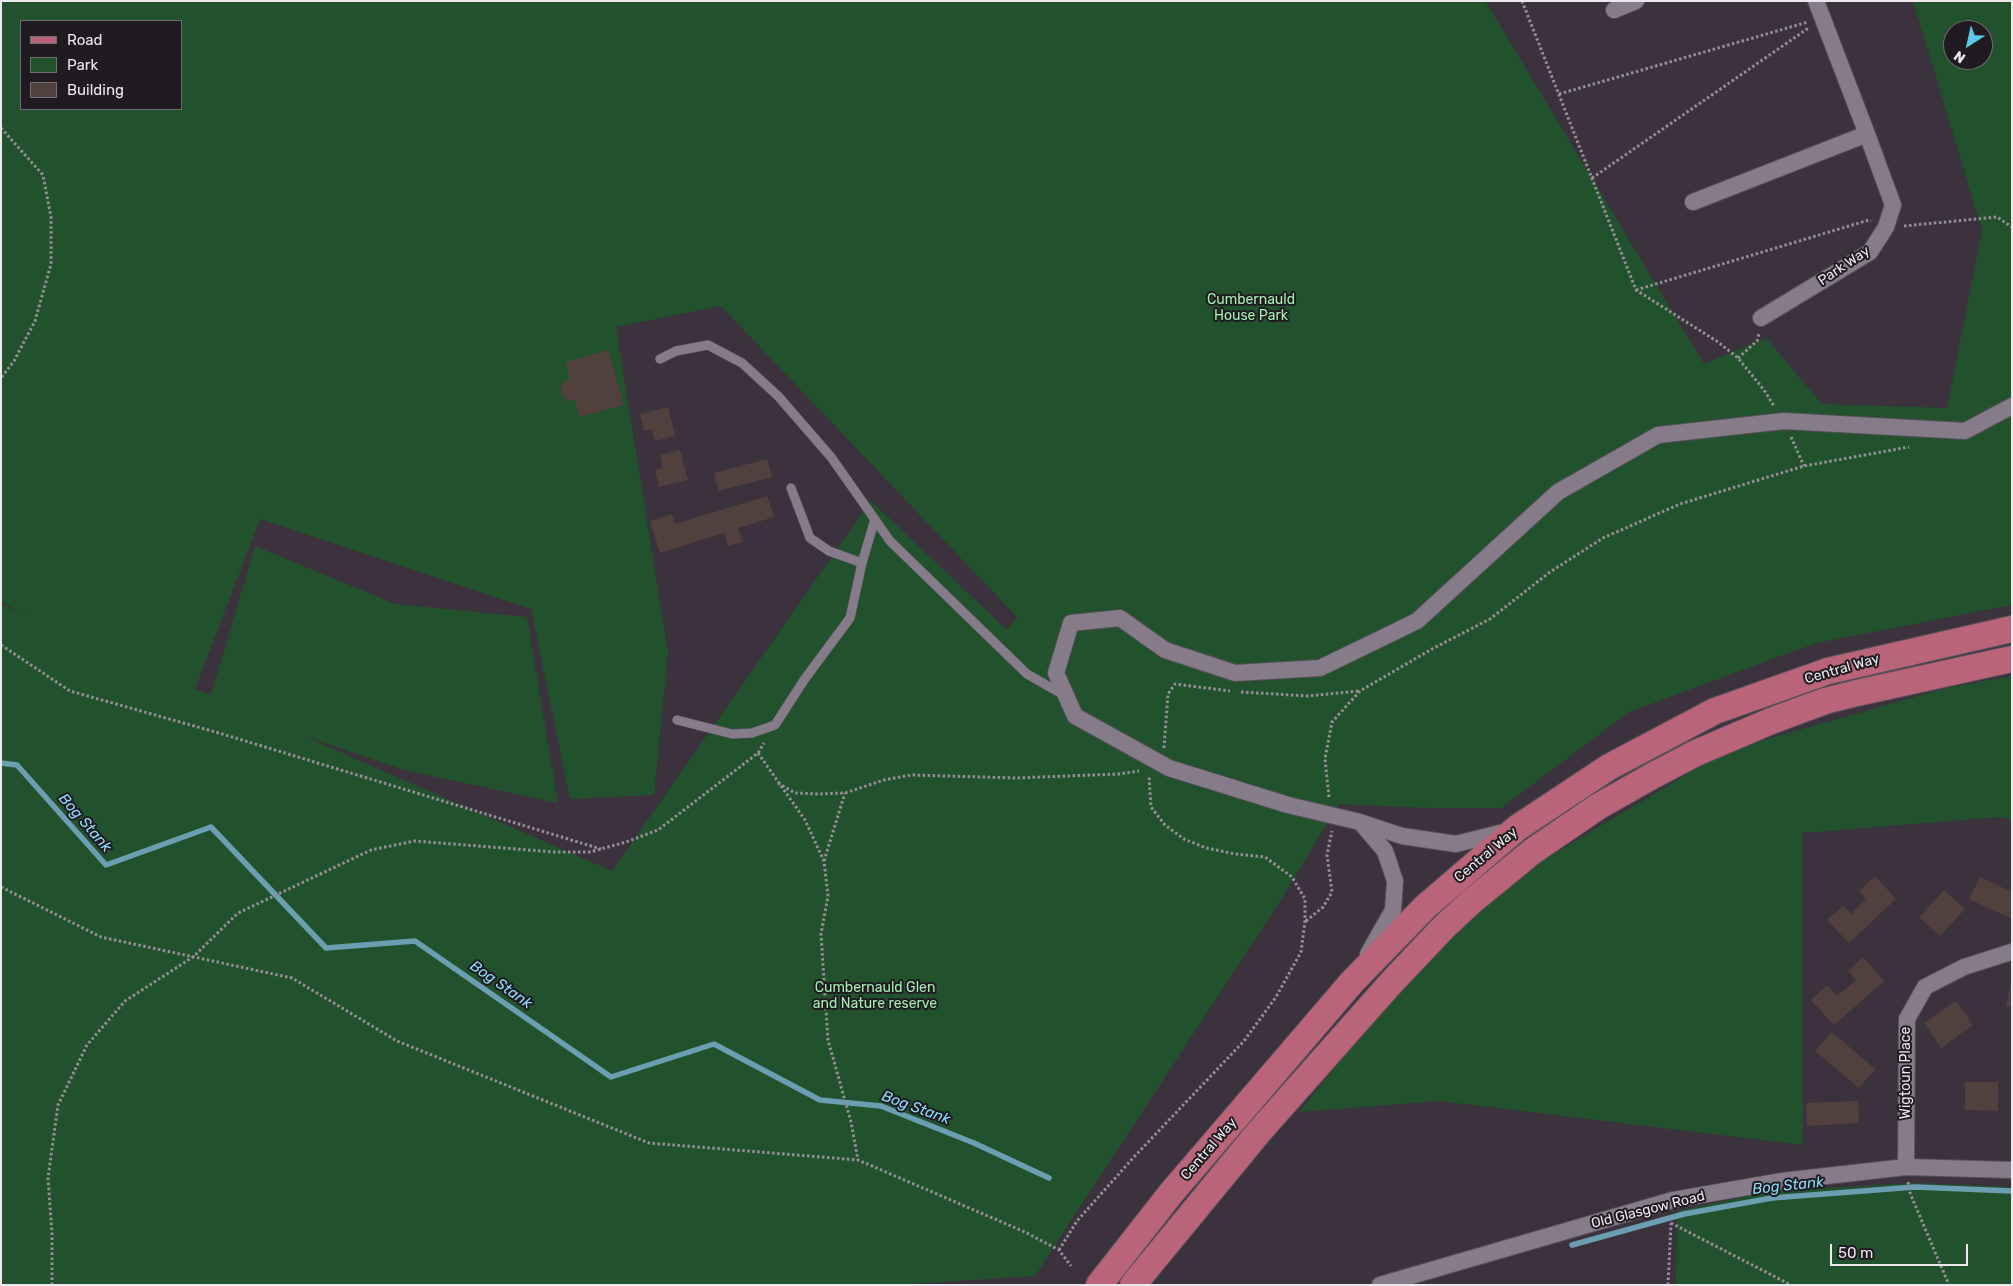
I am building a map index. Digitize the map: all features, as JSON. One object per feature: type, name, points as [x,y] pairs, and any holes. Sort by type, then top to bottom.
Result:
[{"type":"main road","name":"Central Way","points":[[1099,1285],[1172,1192],[1352,982],[1425,907],[1517,828],[1609,767],[1715,711],[1828,671],[2012,629]]},
{"type":"main road","name":"Central Way","points":[[1133,1285],[1258,1133],[1391,982],[1472,901],[1533,851],[1598,806],[1654,775],[1770,720],[1824,701],[2012,659]]},
{"type":"main road","points":[[1077,1275],[1172,1192]]},
{"type":"street","points":[[1614,10],[1636,1]]},
{"type":"street","name":"Park Way","points":[[1761,318],[1870,252],[1886,227],[1893,205],[1816,1]]},
{"type":"street","points":[[1693,202],[1867,134]]},
{"type":"street","points":[[1517,828],[1456,844],[1402,836],[1360,822],[1288,805],[1168,768],[1156,767],[1075,716],[1056,673],[1071,623],[1120,618],[1165,650],[1235,673],[1320,668],[1417,621],[1558,492],[1658,435],[1784,421],[1965,431],[2012,406]]},
{"type":"street","points":[[1352,982],[1393,910],[1395,881],[1385,850],[1360,822]]},
{"type":"street","name":"Wigtoun Place","points":[[1907,1174],[1907,1019],[1925,987],[1964,966],[2012,952]]},
{"type":"street","name":"Old Glasgow Road","points":[[1380,1285],[1673,1200],[1782,1181],[2012,1170]]},
{"type":"lane","points":[[660,359],[676,351],[708,345],[742,362],[778,396],[831,457],[890,541],[1027,674],[1066,696]]},
{"type":"lane","points":[[790,488],[810,538],[829,551],[862,563]]},
{"type":"lane","points":[[676,720],[732,734],[752,733],[775,725],[804,680],[850,618],[862,563],[875,519]]},
{"type":"path","points":[[1522,1],[1636,290],[1718,342],[1738,358],[1764,390],[1784,421],[1804,466]]},
{"type":"path","points":[[1559,94],[1823,18]]},
{"type":"path","points":[[1592,178],[1823,18]]},
{"type":"path","points":[[1,128],[44,175],[51,217],[50,264],[35,321],[14,361],[1,378]]},
{"type":"path","points":[[1636,290],[1869,220],[1886,227],[1997,217],[2012,227]]},
{"type":"path","points":[[1738,358],[1757,341]]},
{"type":"path","points":[[1305,921],[1323,907],[1332,892],[1327,855],[1333,816],[1325,759],[1332,722],[1360,691],[1432,649],[1490,619],[1550,572],[1603,538],[1680,504],[1804,466],[1916,446]]},
{"type":"path","points":[[1,645],[70,690],[219,733],[601,849]]},
{"type":"path","points":[[1059,1250],[1077,1221],[1244,1041],[1276,996],[1300,952],[1305,921],[1305,899],[1292,877],[1265,857],[1235,854],[1206,848],[1184,838],[1165,825],[1151,806],[1168,694],[1175,684],[1224,690],[1308,696],[1360,691]]},
{"type":"path","points":[[52,1285],[52,1234],[48,1178],[58,1105],[86,1045],[125,1001],[193,957],[238,913],[371,850],[415,841],[554,852],[590,852],[626,842],[658,830],[758,752],[775,725]]},
{"type":"path","points":[[758,752],[805,820],[824,861],[828,896],[821,934],[828,1040],[849,1115],[858,1160]]},
{"type":"path","points":[[778,783],[795,793],[845,794],[884,780],[911,775],[1016,778],[1076,777],[1119,774],[1156,767]]},
{"type":"path","points":[[824,861],[845,794]]},
{"type":"path","points":[[1,887],[101,937],[292,978],[397,1041],[649,1144],[858,1160],[1025,1232],[1059,1250],[1077,1275]]},
{"type":"path","points":[[1907,1174],[1910,1193],[1949,1285]]},
{"type":"path","points":[[1668,1285],[1671,1223],[1791,1285]]},
{"type":"green space","points":[[1,1],[1485,1],[1704,364],[1766,338],[1822,404],[1947,408],[1982,230],[1913,1],[2012,1],[2012,605],[1816,643],[1629,712],[1501,808],[1431,808],[1339,804],[1284,895],[1035,1276],[894,1285],[1,1285],[1,604],[33,617],[1,602]],"holes":[[[721,306],[1017,617],[1007,630],[871,501],[612,871],[301,735],[404,770],[558,803],[527,617],[395,604],[255,546],[211,695],[195,689],[260,519],[531,609],[570,799],[654,795],[668,652],[616,327]]]},
{"type":"green space","points":[[2012,676],[2012,820],[2001,817],[1802,833],[1803,1145],[1440,1101],[1299,1112],[1415,969],[1535,865],[1726,751],[1946,688]]},
{"type":"green space","points":[[1913,1183],[2012,1187],[2012,1285],[1676,1285],[1677,1211],[1771,1191]]},
{"type":"building","points":[[608,350],[624,405],[580,417],[575,400],[569,401],[563,397],[560,387],[564,381],[570,379],[566,362]]},
{"type":"building","points":[[668,407],[675,436],[655,441],[652,429],[644,431],[640,414]]},
{"type":"building","points":[[680,450],[688,480],[659,487],[655,470],[663,468],[660,455]]},
{"type":"building","points":[[767,459],[772,477],[719,491],[714,473]]},
{"type":"building","points":[[767,496],[774,517],[738,528],[743,542],[728,546],[724,533],[660,553],[650,521],[672,514],[675,524]]},
{"type":"building","points":[[1875,876],[1896,899],[1849,943],[1827,920],[1843,906],[1851,914],[1866,899],[1859,891]]},
{"type":"building","points":[[1980,877],[2012,892],[2012,919],[1969,899]]},
{"type":"building","points":[[1944,890],[1965,909],[1940,936],[1919,917]]},
{"type":"building","points":[[1863,957],[1884,981],[1834,1025],[1811,1000],[1827,985],[1837,996],[1856,980],[1848,971]]},
{"type":"building","points":[[2012,981],[2012,1007],[2006,1006]]},
{"type":"building","points":[[1956,1001],[1973,1025],[1941,1048],[1924,1023]]},
{"type":"building","points":[[1832,1032],[1875,1069],[1859,1088],[1815,1051]]},
{"type":"building","points":[[1965,1082],[1998,1082],[1998,1111],[1965,1110]]},
{"type":"building","points":[[1858,1101],[1859,1123],[1807,1126],[1806,1103]]},
{"type":"waterway","name":"Bog Stank","points":[[1,763],[17,765],[106,865],[211,827],[326,948],[415,941],[611,1077],[714,1044],[820,1100],[881,1106],[974,1143],[1049,1178]]},
{"type":"waterway","name":"Bog Stank","points":[[1572,1245],[1684,1214],[1772,1198],[1915,1187],[2012,1191]]},
{"type":"park label","name":"Cumbernauld House Park","points":[[1251,308]]},
{"type":"park label","name":"Cumbernauld Glen and Nature reserve","points":[[875,996]]}]
